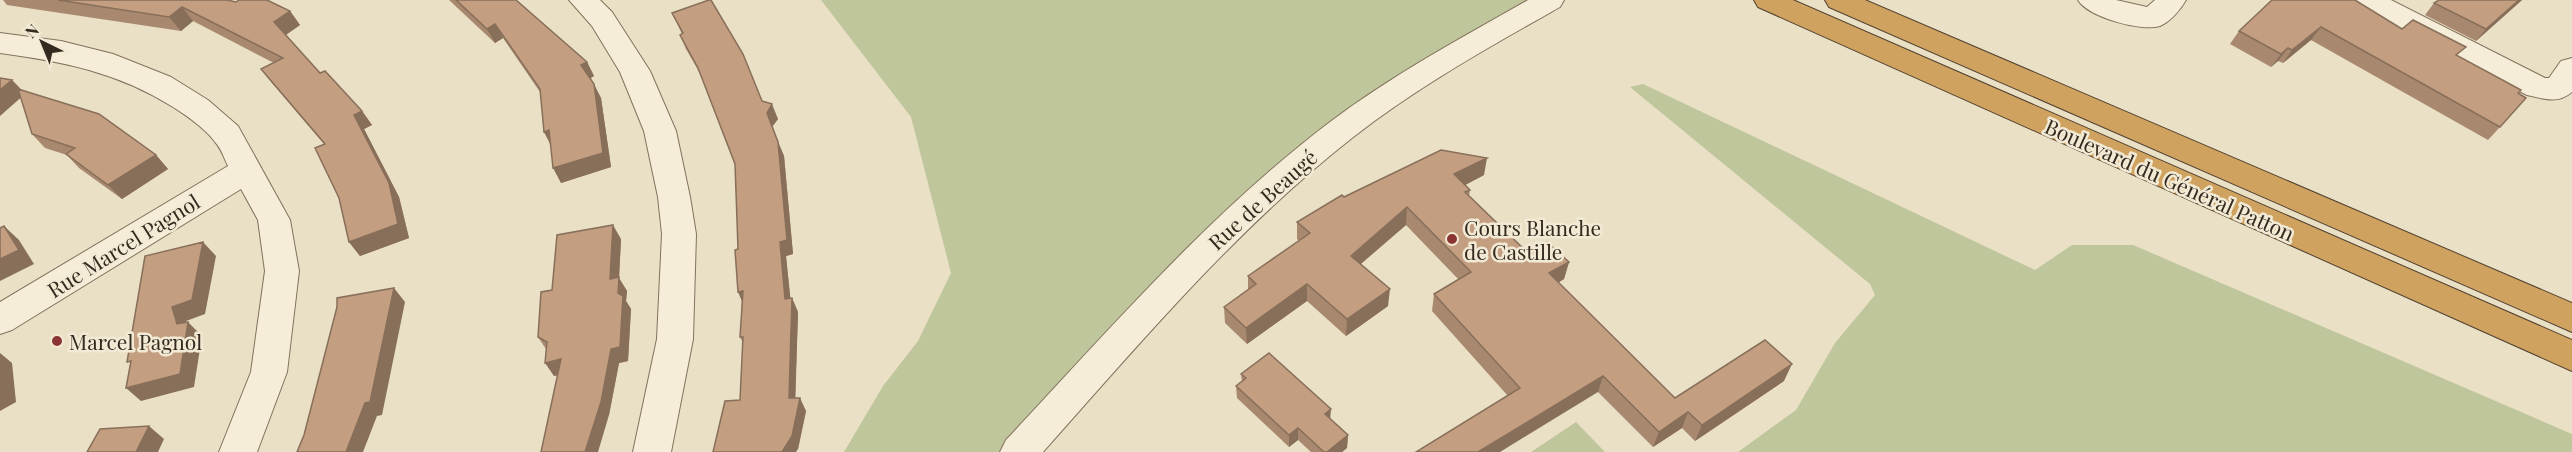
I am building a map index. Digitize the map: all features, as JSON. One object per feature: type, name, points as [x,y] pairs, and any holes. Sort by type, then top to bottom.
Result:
[{"type":"highway","name":"Boulevard du Général Patton","points":[[1768,0],[2572,357]]},
{"type":"highway","name":"Boulevard du Général Patton","points":[[1839,0],[2572,318]]},
{"type":"street","points":[[583,0],[602,19],[635,71],[660,131],[674,197],[679,234],[675,339],[652,452]]},
{"type":"street","name":"Rue de Beaugé","points":[[1019,452],[1194,261],[1271,189],[1341,130],[1404,85],[1550,0]]},
{"type":"street","points":[[2092,0],[2116,12],[2153,18],[2172,0]]},
{"type":"street","points":[[2368,0],[2522,81],[2555,90],[2570,76]]},
{"type":"street","points":[[0,43],[61,51],[102,61],[160,85],[197,108],[227,134],[274,220],[282,271],[269,372],[238,452]]},
{"type":"street","name":"Rue Marcel Pagnol","points":[[0,320],[146,229],[247,170]]},
{"type":"green space","points":[[821,0],[1550,0],[1341,130],[1019,452],[844,452],[883,386],[918,341],[951,273],[911,117]]},
{"type":"green space","points":[[1643,84],[2035,270],[2072,245],[2133,245],[2572,434],[2572,452],[1738,452],[1796,410],[1835,343],[1875,295],[1870,284],[1630,87]]},
{"type":"green space","points":[[1576,422],[1605,452],[1531,452]]},
{"type":"building","points":[[58,0],[227,0],[236,2],[239,0],[267,0],[290,11],[274,22],[320,73],[325,71],[362,111],[354,115],[389,183],[398,224],[349,242],[339,198],[315,148],[325,144],[261,69],[283,58],[182,7],[169,17]]},
{"type":"building","points":[[456,0],[516,0],[587,62],[581,65],[594,84],[603,153],[553,168],[549,130],[544,132],[540,89],[495,24],[487,29]]},
{"type":"building","points":[[709,0],[743,54],[762,101],[772,104],[767,113],[778,142],[787,240],[780,242],[785,299],[792,298],[789,398],[800,398],[792,436],[782,452],[713,452],[725,401],[740,400],[743,291],[738,292],[735,250],[738,249],[735,164],[698,68],[680,35],[683,33],[672,13]]},
{"type":"building","points":[[2272,0],[2355,0],[2402,29],[2413,20],[2466,47],[2456,55],[2521,90],[2518,93],[2526,98],[2500,127],[2321,27],[2292,50],[2288,48],[2281,54],[2239,31]]},
{"type":"building","points":[[2439,0],[2519,0],[2486,29],[2434,3]]},
{"type":"building","points":[[0,78],[12,80],[0,90]]},
{"type":"building","points":[[18,89],[99,114],[156,155],[108,185],[66,154],[75,148],[32,134]]},
{"type":"building","points":[[1441,150],[1487,158],[1454,174],[1470,190],[1465,192],[1528,253],[1547,242],[1569,262],[1549,273],[1675,398],[1765,340],[1792,364],[1702,425],[1688,412],[1659,432],[1603,376],[1478,452],[1416,452],[1520,388],[1434,294],[1471,272],[1407,207],[1351,256],[1390,289],[1347,319],[1307,284],[1246,328],[1224,307],[1256,284],[1248,276],[1310,233],[1297,222],[1342,195],[1344,197]]},
{"type":"building","points":[[613,225],[610,279],[619,277],[618,293],[623,296],[620,347],[611,349],[601,402],[585,452],[541,452],[561,359],[545,363],[547,342],[538,337],[541,292],[552,290],[557,235]]},
{"type":"building","points":[[4,226],[19,250],[0,259],[0,228]]},
{"type":"building","points":[[203,242],[192,300],[172,307],[177,324],[188,322],[180,374],[126,388],[131,361],[127,362],[145,256]]},
{"type":"building","points":[[394,288],[370,402],[365,403],[346,452],[297,452],[304,435],[337,307],[337,298]]},
{"type":"building","points":[[1269,353],[1331,409],[1325,414],[1348,435],[1327,452],[1324,452],[1298,428],[1289,435],[1236,386],[1246,378],[1241,374]]},
{"type":"building","points":[[149,426],[136,452],[87,452],[100,429]]},
{"type":"place","name":"Cours Blanche de Castille","points":[[1452,239]]},
{"type":"place","name":"Marcel Pagnol","points":[[57,341]]}]
